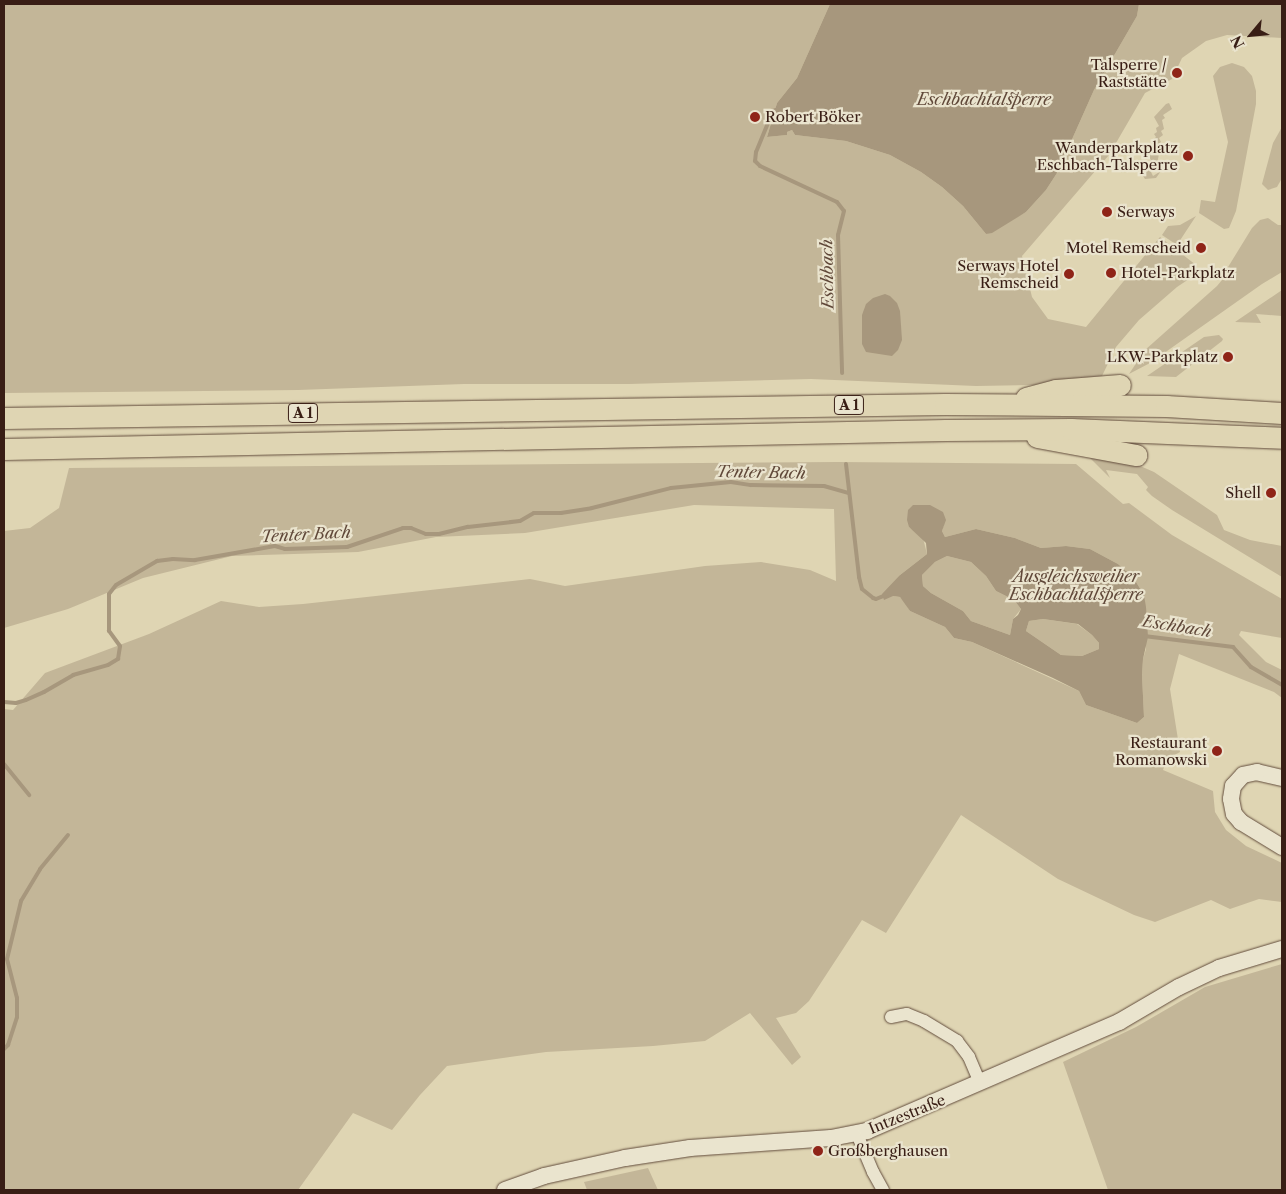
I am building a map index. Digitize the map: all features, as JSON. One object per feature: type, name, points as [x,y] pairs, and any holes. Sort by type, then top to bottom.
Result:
[{"type":"highway","points":[[1001,406],[1056,390],[1120,385]]},
{"type":"highway","name":"A 1","points":[[4,418],[945,404],[1166,406],[1282,413]]},
{"type":"highway","points":[[1005,429],[1061,443],[1136,455]]},
{"type":"highway","name":"A 1","points":[[4,449],[1005,429],[1166,431],[1282,438]]},
{"type":"main road","points":[[1282,778],[1250,772],[1237,780],[1231,794],[1232,808],[1241,822],[1282,847]]},
{"type":"main road","name":"Intzestraße","points":[[505,1190],[544,1176],[625,1158],[690,1148],[830,1138],[857,1134],[887,1124],[1119,1022],[1179,987],[1219,968],[1282,949]]},
{"type":"street","points":[[891,1017],[908,1014],[924,1021],[957,1041],[969,1057],[980,1083]]},
{"type":"street","points":[[857,1134],[872,1172],[883,1190]]},
{"type":"shaded area","points":[[4,4],[830,4],[797,78],[777,103],[767,137],[787,135],[787,132],[792,130],[795,135],[846,141],[890,155],[921,172],[942,187],[963,206],[986,234],[1026,212],[1046,190],[1057,173],[1094,90],[1137,16],[1139,4],[1282,4],[1282,38],[1227,35],[1206,41],[1182,58],[1172,79],[1145,93],[1109,155],[1022,256],[1032,297],[1048,319],[1086,327],[1160,237],[1196,265],[1198,273],[1177,287],[1139,320],[1116,347],[1102,376],[1034,385],[976,386],[811,379],[629,384],[464,384],[298,390],[4,393]]},
{"type":"shaded area","points":[[1232,63],[1244,67],[1252,76],[1256,91],[1256,104],[1236,211],[1229,228],[1224,229],[1199,213],[1201,200],[1215,202],[1228,142],[1213,76],[1220,67]]},
{"type":"shaded area","points":[[1169,103],[1172,109],[1163,115],[1165,118],[1162,120],[1164,129],[1161,131],[1163,135],[1159,138],[1161,142],[1157,145],[1160,149],[1157,164],[1152,167],[1154,170],[1151,172],[1153,176],[1161,171],[1156,178],[1145,179],[1139,167],[1143,173],[1147,171],[1147,163],[1151,160],[1149,157],[1153,149],[1151,146],[1155,144],[1153,140],[1156,137],[1154,134],[1159,126],[1154,117]]},
{"type":"shaded area","points":[[1282,127],[1281,180],[1277,187],[1268,190],[1262,184],[1273,143]]},
{"type":"shaded area","points":[[1196,216],[1177,245],[1162,235],[1168,226],[1180,225]]},
{"type":"shaded area","points":[[1268,218],[1278,225],[1282,225],[1282,272],[1150,363],[1129,374],[1145,350],[1217,286],[1227,274],[1225,272],[1252,228],[1260,220]]},
{"type":"shaded area","points":[[1282,290],[1282,316],[1256,314],[1261,323],[1235,322]]},
{"type":"shaded area","points":[[1219,335],[1223,339],[1222,341],[1176,377],[1147,376],[1204,337]]},
{"type":"shaded area","points":[[1088,456],[1131,462],[1154,472],[1217,515],[1224,530],[1250,540],[1282,546],[1282,577],[1152,496],[1146,490],[1148,487],[1137,474],[1106,470],[1110,478]]},
{"type":"shaded area","points":[[838,462],[1076,464],[1123,504],[1129,503],[1172,535],[1282,599],[1282,638],[1241,631],[1239,635],[1266,662],[1282,670],[1282,698],[1274,692],[1179,654],[1170,689],[1180,752],[1167,759],[1163,770],[1213,791],[1215,812],[1226,830],[1246,846],[1282,863],[1282,902],[1259,899],[1230,909],[1211,900],[1155,922],[1134,915],[1058,879],[961,815],[886,933],[862,920],[809,1001],[796,1013],[776,1018],[801,1057],[792,1065],[750,1013],[705,1041],[546,1052],[447,1066],[420,1095],[392,1130],[353,1113],[298,1190],[4,1190],[4,709],[13,710],[45,673],[149,634],[221,601],[259,607],[303,604],[530,579],[565,586],[705,566],[761,562],[810,570],[836,581],[834,509],[694,505],[525,533],[436,537],[358,552],[232,556],[143,578],[68,609],[4,628],[4,531],[30,528],[59,508],[69,468]],"holes":[[[944,524],[942,531],[945,537],[976,529],[1015,538],[1041,548],[1066,546],[1090,549],[1118,564],[1133,577],[1144,595],[1146,649],[1142,675],[1144,717],[1137,723],[1086,705],[1079,691],[972,642],[954,638],[945,627],[910,611],[900,597],[893,596],[900,575],[927,554],[923,538],[909,527]]]},
{"type":"shaded area","points":[[947,556],[971,562],[986,576],[996,591],[1014,600],[1021,609],[1013,619],[1010,635],[971,621],[963,611],[931,593],[923,586],[922,575],[935,562]]},
{"type":"shaded area","points":[[1043,619],[1077,624],[1092,635],[1099,643],[1099,649],[1082,656],[1061,655],[1026,631],[1029,621]]},
{"type":"shaded area","points":[[1282,964],[1282,1190],[1108,1190],[1063,1062],[1136,1027],[1205,987]]},
{"type":"shaded area","points":[[648,1168],[658,1190],[587,1190],[584,1182]]},
{"type":"water","name":"Eschbachtalsperre","points":[[830,4],[1139,4],[1137,16],[1094,90],[1057,173],[1046,190],[1026,212],[992,233],[986,234],[963,206],[942,187],[921,172],[890,155],[846,141],[795,135],[792,130],[787,132],[787,135],[767,137],[777,103],[797,78]]},
{"type":"water","points":[[885,294],[897,303],[900,311],[902,340],[898,350],[892,356],[866,352],[862,344],[862,315],[866,304],[873,298]]},
{"type":"water","name":"Ausgleichsweiher Eschbachtalsperre","points":[[913,505],[930,505],[943,512],[946,520],[942,531],[945,537],[976,529],[1015,538],[1041,548],[1066,546],[1090,549],[1118,564],[1133,577],[1144,595],[1146,607],[1148,637],[1143,659],[1142,675],[1144,717],[1137,723],[1086,705],[1079,691],[972,642],[954,638],[945,627],[910,611],[900,597],[893,596],[884,600],[882,594],[900,575],[927,554],[926,543],[909,527],[907,520],[908,510]],"holes":[[[947,556],[971,562],[986,576],[996,591],[1014,600],[1021,609],[1013,619],[1010,635],[971,621],[963,611],[931,593],[923,586],[922,575],[935,562]],[[1043,619],[1078,624],[1099,643],[1099,649],[1082,656],[1061,655],[1026,631],[1029,621]]]},
{"type":"waterway","name":"Eschbach","points":[[778,109],[773,111],[756,152],[755,161],[760,166],[837,202],[844,211],[838,235],[842,373]]},
{"type":"waterway","name":"Eschbach","points":[[846,464],[862,589],[876,599],[886,595]]},
{"type":"waterway","name":"Tenter Bach","points":[[4,702],[16,703],[26,700],[73,675],[108,665],[118,659],[120,646],[109,631],[109,594],[116,585],[157,561],[173,559],[195,560],[275,546],[285,549],[347,547],[403,528],[411,528],[426,534],[439,534],[468,527],[520,521],[534,513],[561,513],[592,508],[671,488],[731,482],[751,485],[824,486],[848,493]]},
{"type":"waterway","name":"Eschbach","points":[[1144,636],[1233,647],[1251,667],[1282,685]]},
{"type":"waterway","points":[[4,764],[29,795]]},
{"type":"waterway","points":[[4,1049],[8,1045],[17,1017],[17,998],[7,959],[21,901],[40,869],[68,835]]},
{"type":"place","name":"Talsperre / Raststätte","points":[[1177,73]]},
{"type":"place","name":"Robert Böker","points":[[755,117]]},
{"type":"place","name":"Wanderparkplatz Eschbach-Talsperre","points":[[1188,156]]},
{"type":"place","name":"Serways","points":[[1107,212]]},
{"type":"place","name":"Motel Remscheid","points":[[1201,248]]},
{"type":"place","name":"Hotel-Parkplatz","points":[[1111,273]]},
{"type":"place","name":"Serways Hotel Remscheid","points":[[1069,274]]},
{"type":"place","name":"LKW-Parkplatz","points":[[1228,357]]},
{"type":"place","name":"Shell","points":[[1271,493]]},
{"type":"place","name":"Restaurant Romanowski","points":[[1217,751]]},
{"type":"place","name":"Großberghausen","points":[[818,1151]]}]
